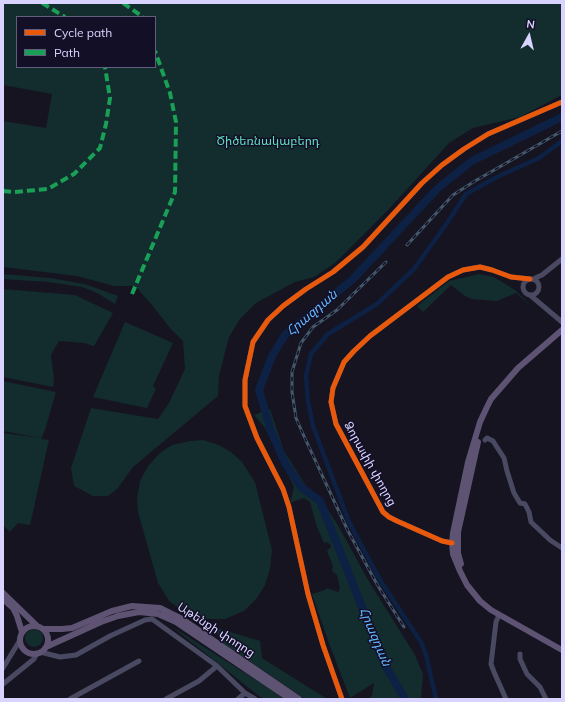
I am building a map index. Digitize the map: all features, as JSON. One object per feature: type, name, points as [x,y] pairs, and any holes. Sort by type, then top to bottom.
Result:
[{"type":"main road","points":[[562,330],[518,368],[491,399],[480,422],[468,462],[452,543],[453,554],[457,566],[467,585],[480,601],[500,615],[562,650]]},
{"type":"main road","points":[[562,334],[510,380],[500,393],[486,417],[477,444],[459,523],[457,540],[458,553],[462,568],[471,585],[481,597],[495,608],[562,645]]},
{"type":"main road","points":[[3,594],[36,625],[44,629],[46,632],[48,640],[46,647],[39,653],[33,654],[25,651],[20,640],[22,632],[17,616],[13,608],[3,599]]},
{"type":"main road","name":"Աթենքի փողոց","points":[[44,629],[72,628],[112,610],[132,606],[160,608],[182,619],[299,699]]},
{"type":"main road","name":"Աթենքի փողոց","points":[[46,647],[101,622],[118,616],[139,612],[158,614],[176,622],[290,699]]},
{"type":"main road","points":[[22,632],[28,627],[36,625]]},
{"type":"street","points":[[342,699],[323,645],[308,594],[289,507],[283,488],[257,438],[245,406],[245,380],[253,342],[268,320],[283,306],[333,272],[363,247],[422,183],[442,165],[488,134],[562,102]]},
{"type":"street","points":[[523,287],[525,282],[542,275],[562,259]]},
{"type":"street","name":"Ձորափի փողոց","points":[[452,543],[442,541],[393,519],[383,512],[336,424],[331,402],[333,388],[344,362],[354,351],[370,336],[448,277],[463,270],[486,268],[511,277]]},
{"type":"street","points":[[542,275],[538,283],[540,286],[539,291],[541,301],[562,321]]},
{"type":"street","points":[[511,277],[531,279],[538,283]]},
{"type":"street","points":[[511,277],[523,287],[525,293],[530,295],[562,321]]},
{"type":"street","points":[[530,295],[534,295],[539,291]]},
{"type":"street","points":[[485,440],[487,438],[493,442],[504,458],[511,485],[520,503],[525,504],[531,522],[550,540],[562,548]]},
{"type":"street","points":[[500,615],[496,622],[491,664],[506,699]]},
{"type":"street","points":[[3,684],[34,659],[39,653],[60,657],[76,655],[110,636],[150,619],[217,666],[246,693],[255,699]]},
{"type":"street","points":[[3,668],[20,640]]},
{"type":"street","points":[[520,654],[520,660],[527,674],[540,687],[546,699]]},
{"type":"street","points":[[70,699],[139,661]]},
{"type":"street","points":[[166,699],[199,681],[217,666]]},
{"type":"street","points":[[238,699],[246,693]]},
{"type":"green space","name":"Ծիծեռնակաբերդ","points":[[3,3],[562,3],[562,95],[520,117],[473,128],[449,143],[388,210],[335,263],[314,277],[295,282],[256,303],[240,319],[229,337],[219,376],[218,396],[133,467],[118,488],[108,496],[93,496],[74,486],[71,468],[91,408],[158,419],[169,403],[185,369],[183,341],[170,328],[135,286],[114,286],[77,276],[3,267],[3,121],[46,128],[52,94],[3,85]]},
{"type":"green space","points":[[3,274],[50,278],[85,284],[118,296],[115,304],[97,293],[82,287],[48,282],[3,279]]},
{"type":"green space","points":[[479,274],[494,277],[515,290],[533,308],[516,293],[497,301],[472,299],[465,296],[451,285],[423,312],[417,306],[449,281]]},
{"type":"green space","points":[[3,289],[75,295],[113,313],[94,346],[84,343],[59,341],[51,355],[54,379],[53,387],[3,377]]},
{"type":"green space","points":[[125,322],[173,343],[153,386],[156,389],[147,408],[93,397]]},
{"type":"green space","points":[[3,381],[56,392],[41,439],[49,440],[30,525],[18,523],[10,532],[3,525],[3,433],[40,438],[3,431]]},
{"type":"green space","points":[[270,409],[284,451],[306,486],[323,502],[339,527],[368,580],[415,655],[423,674],[421,699],[369,699],[372,695],[374,683],[350,698],[312,594],[327,588],[338,592],[340,588],[337,575],[332,571],[333,566],[327,551],[331,547],[330,544],[326,542],[324,543],[317,527],[310,502],[304,498],[290,503],[294,487],[265,428],[254,415]]},
{"type":"green space","points":[[203,440],[219,445],[231,452],[242,462],[255,482],[272,550],[270,569],[265,585],[257,598],[244,611],[225,619],[208,619],[188,615],[169,601],[158,583],[138,512],[137,498],[140,481],[148,466],[160,453],[172,445]]},
{"type":"green space","points":[[171,626],[284,699],[264,699],[259,696]]},
{"type":"green space","points":[[34,629],[40,632],[43,638],[40,644],[34,647],[28,644],[25,638],[28,632]]},
{"type":"green space","points":[[220,629],[260,641],[262,658],[327,699],[305,699],[224,644],[214,630]]},
{"type":"waterway","name":"Հրազդան","points":[[405,699],[385,665],[320,501],[301,487],[285,463],[271,431],[259,390],[272,356],[285,335],[353,279],[437,189],[472,161],[562,117]]},
{"type":"waterway","points":[[436,699],[426,655],[421,642],[380,580],[349,522],[313,426],[308,401],[306,376],[311,354],[328,334],[377,304],[414,269],[466,194],[497,177],[539,158],[562,141]]},
{"type":"railway","points":[[407,245],[453,195],[562,131]]},
{"type":"railway","points":[[386,262],[337,310],[313,327],[301,343],[292,372],[292,392],[296,418],[348,531],[378,586],[404,627]]},
{"type":"marked path","points":[[42,3],[63,16]]},
{"type":"marked path","points":[[123,3],[142,16]]},
{"type":"marked path","points":[[132,294],[175,192],[176,122],[170,93],[156,54]]},
{"type":"marked path","points":[[3,191],[14,192],[48,189],[74,174],[100,148],[110,98],[105,68]]},
{"type":"cycle path","points":[[342,699],[323,645],[308,594],[289,507],[283,489],[257,438],[245,406],[245,380],[253,342],[268,320],[283,306],[333,272],[363,247],[422,183],[442,165],[488,134],[562,102]]},
{"type":"cycle path","points":[[452,543],[442,541],[397,521],[383,512],[336,424],[331,402],[333,388],[344,362],[354,351],[370,336],[448,277],[463,270],[480,267],[511,277],[530,279]]}]
